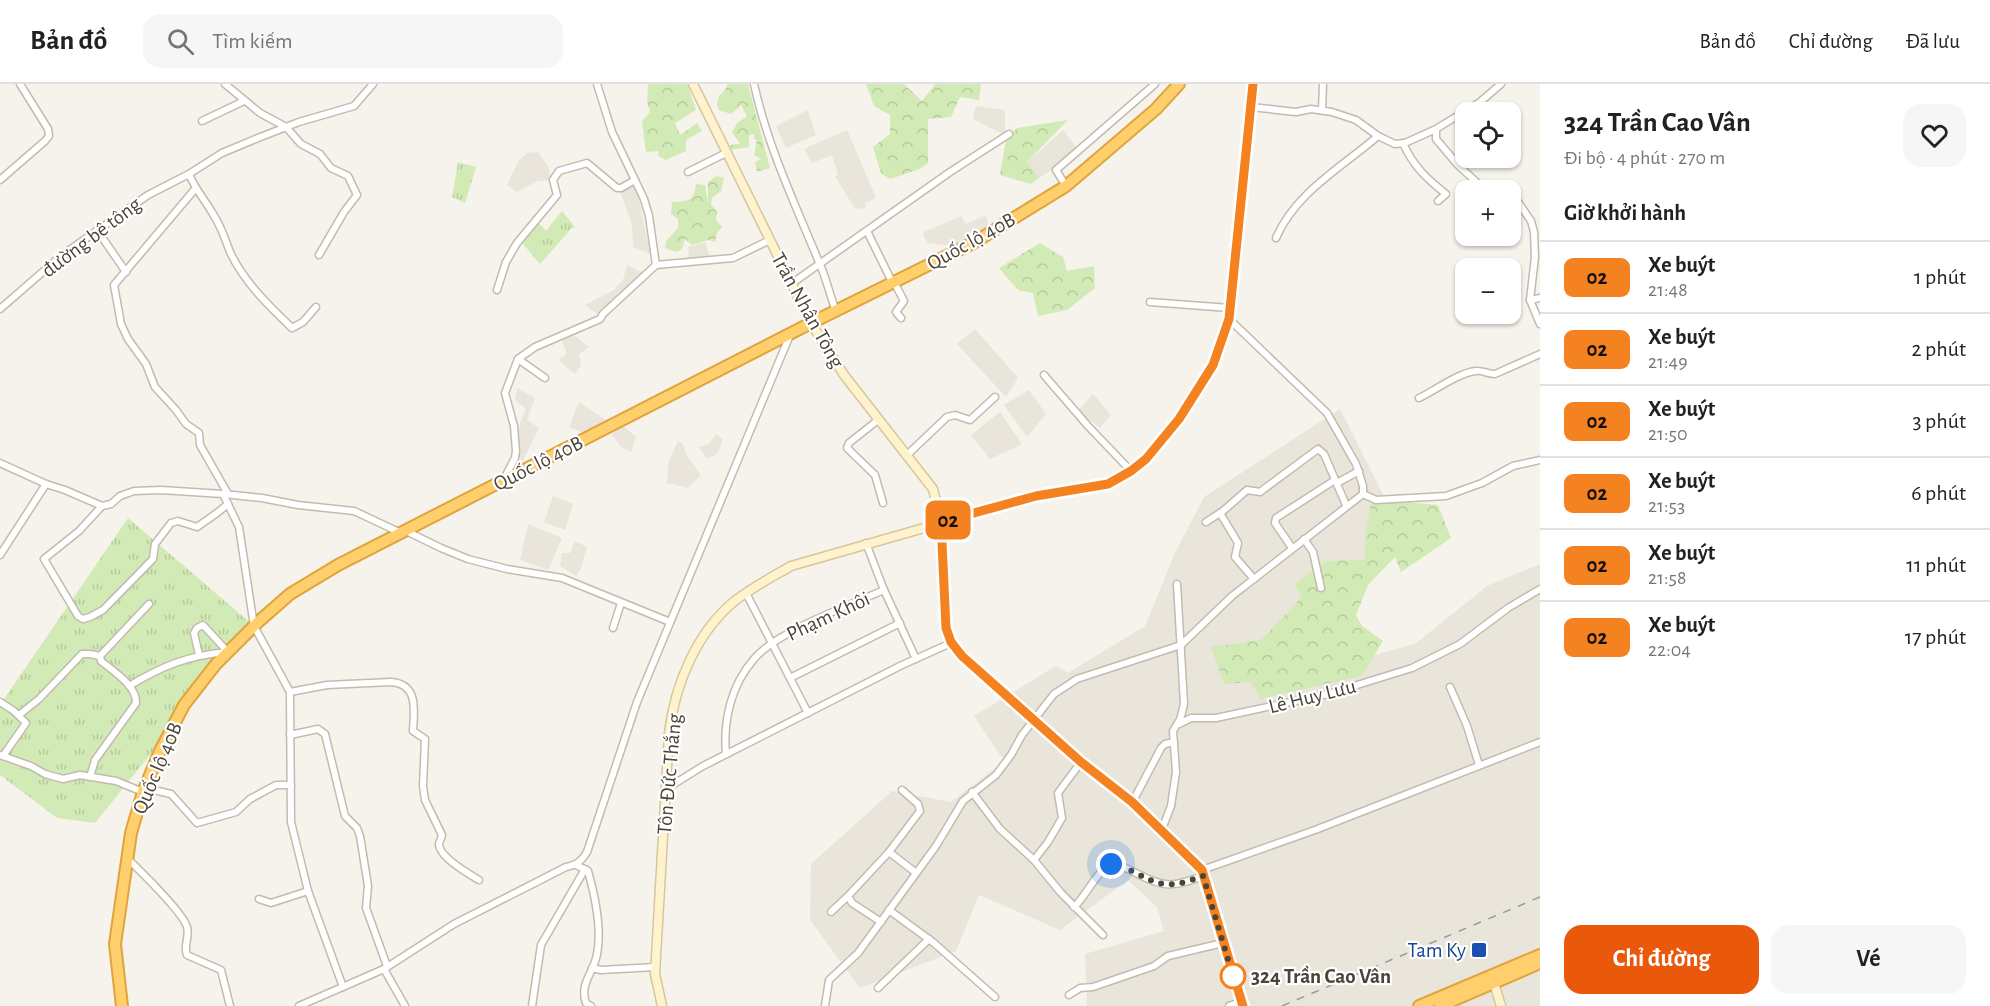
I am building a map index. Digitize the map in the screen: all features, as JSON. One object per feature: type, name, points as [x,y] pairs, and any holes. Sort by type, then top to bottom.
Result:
[{"type":"highway","name":"Quốc lộ 40B","points":[[122,1006],[115,944],[131,833],[159,751],[184,705],[228,652],[290,594],[338,565],[811,323],[975,242],[1066,186],[1156,110],[1179,84]]},
{"type":"highway","points":[[1419,1006],[1540,955]]},
{"type":"highway","points":[[1440,1006],[1540,963]]},
{"type":"main road","name":"Trần Nhân Tông","points":[[693,84],[811,323],[844,375],[933,489],[941,522],[946,628],[951,642]]},
{"type":"main road","points":[[1229,319],[1228,308],[1253,84]]},
{"type":"main road","name":"Tôn Đức Thắng","points":[[662,1006],[656,967],[672,715],[687,667],[714,622],[746,593],[791,566],[1036,496],[1108,484],[1131,471],[1146,459],[1179,419],[1213,365],[1229,319]]},
{"type":"main road","points":[[951,642],[962,656],[1033,720],[1132,802],[1203,873],[1242,1004]]},
{"type":"main road","points":[[1494,983],[1501,1006]]},
{"type":"street","points":[[0,180],[49,136],[48,129],[20,84]]},
{"type":"street","points":[[225,84],[260,113],[286,127],[301,144],[320,154],[331,168],[348,176],[357,195],[344,212],[319,255]]},
{"type":"street","name":"đường bê tông","points":[[0,309],[61,256],[148,195],[189,174],[222,153],[286,127],[354,106],[373,84]]},
{"type":"street","points":[[597,84],[612,132],[642,192],[649,216],[656,265]]},
{"type":"street","points":[[754,84],[768,139],[820,265],[836,311]]},
{"type":"street","points":[[1066,186],[1056,170],[1155,84]]},
{"type":"street","points":[[1322,110],[1323,84]]},
{"type":"street","points":[[1251,107],[1296,112],[1311,109],[1322,110],[1356,120],[1377,136],[1395,144],[1403,143],[1436,129],[1480,102],[1501,84]]},
{"type":"street","points":[[202,122],[244,101]]},
{"type":"street","points":[[1436,129],[1436,140],[1474,180]]},
{"type":"street","points":[[791,284],[1009,134]]},
{"type":"street","points":[[1276,238],[1284,222],[1301,201],[1377,136]]},
{"type":"street","points":[[1403,143],[1410,159],[1420,172],[1446,194],[1438,201]]},
{"type":"street","points":[[688,172],[726,153]]},
{"type":"street","points":[[497,290],[506,262],[516,243],[556,195],[553,180],[559,171],[587,163],[617,188],[635,180]]},
{"type":"street","points":[[189,174],[195,189],[212,212],[224,234],[231,253],[250,285],[262,299],[292,328],[303,322],[315,307]]},
{"type":"street","points":[[195,189],[114,285],[121,324],[128,339],[146,364],[155,387],[186,424],[198,433],[200,445],[225,494],[238,527],[254,626],[290,692],[291,822],[308,891],[344,987]]},
{"type":"street","points":[[1521,206],[1531,221],[1534,232],[1530,300],[1540,324]]},
{"type":"street","points":[[97,230],[126,272]]},
{"type":"street","points":[[867,231],[904,301],[896,312],[901,318]]},
{"type":"street","points":[[504,480],[516,451],[514,426],[505,393],[518,359],[535,347],[600,319],[656,265],[734,258],[770,240]]},
{"type":"street","points":[[1530,300],[1540,298]]},
{"type":"street","points":[[1150,302],[1228,308]]},
{"type":"street","points":[[1229,319],[1323,409],[1359,471],[1363,494]]},
{"type":"street","points":[[576,865],[587,852],[634,712],[790,335]]},
{"type":"street","points":[[1419,398],[1468,372],[1480,370],[1487,374],[1495,374],[1540,354]]},
{"type":"street","points":[[518,359],[546,378]]},
{"type":"street","points":[[1044,375],[1131,471]]},
{"type":"street","points":[[906,456],[947,417],[955,415],[970,420],[995,397]]},
{"type":"street","points":[[878,420],[849,443],[847,448],[875,475],[883,503]]},
{"type":"street","points":[[1206,522],[1247,490],[1260,492],[1317,449],[1322,451],[1347,505]]},
{"type":"street","points":[[1363,494],[1376,500],[1446,496],[1482,483],[1513,466],[1540,460]]},
{"type":"street","points":[[0,463],[102,506]]},
{"type":"street","points":[[1292,548],[1275,523],[1276,518],[1336,481],[1359,471]]},
{"type":"street","points":[[0,555],[46,484]]},
{"type":"street","points":[[228,504],[197,527],[178,521],[171,523],[155,544],[153,559],[103,610],[90,617],[82,619],[78,616],[44,559],[79,531],[102,506],[111,504],[120,496],[134,491],[161,490],[225,494],[354,511],[468,559],[507,569],[562,578],[670,622]]},
{"type":"street","points":[[825,1006],[829,980],[854,957],[936,846],[963,801],[996,775],[1033,720],[1054,694],[1077,679],[1181,645],[1232,596],[1363,494]]},
{"type":"street","points":[[1220,513],[1238,543],[1235,557],[1254,579]]},
{"type":"street","points":[[1304,539],[1313,552],[1321,588]]},
{"type":"street","points":[[866,543],[884,590],[916,658]]},
{"type":"street","points":[[1161,832],[1173,798],[1176,772],[1174,728],[1179,721],[1179,724],[1184,704],[1177,584]]},
{"type":"street","name":"Lê Huy Lưu","points":[[1179,724],[1191,718],[1216,718],[1328,694],[1412,668],[1460,644],[1508,608],[1540,589]]},
{"type":"street","name":"Phạm Khôi","points":[[726,754],[725,725],[735,692],[753,659],[784,635],[884,590]]},
{"type":"street","points":[[746,593],[808,712]]},
{"type":"street","points":[[613,628],[621,603]]},
{"type":"street","points":[[100,656],[149,604]]},
{"type":"street","points":[[790,678],[900,623]]},
{"type":"street","points":[[199,655],[194,633],[196,628],[203,625],[228,652]]},
{"type":"street","points":[[666,789],[726,754],[951,642]]},
{"type":"street","points":[[129,686],[166,665],[199,655],[228,652]]},
{"type":"street","points":[[19,715],[39,699],[81,654],[100,656]]},
{"type":"street","points":[[90,777],[95,760],[136,703],[136,696],[129,686],[101,661],[100,656]]},
{"type":"street","points":[[290,692],[327,685],[400,683],[414,700],[413,731],[425,739],[424,800],[442,834],[440,849],[452,862],[479,880]]},
{"type":"street","points":[[1450,687],[1467,726],[1479,765]]},
{"type":"street","points":[[0,702],[19,715],[26,723],[1,755],[45,774],[63,779],[80,775],[171,794],[196,824],[236,812],[250,799],[276,785],[291,785]]},
{"type":"street","points":[[290,735],[318,729],[325,734],[345,816],[357,828],[360,836],[368,886],[366,908],[385,967],[405,1006]]},
{"type":"street","points":[[1132,802],[1161,748],[1165,744],[1174,742]]},
{"type":"street","points":[[1074,907],[1085,896],[1104,869],[1111,864],[1119,865],[1167,885],[1177,885],[1540,742]]},
{"type":"street","points":[[1034,860],[1059,826],[1061,814],[1058,793],[1081,762]]},
{"type":"street","points":[[831,912],[889,852],[920,811],[920,807],[902,790]]},
{"type":"street","points":[[972,792],[1000,829],[1034,860],[1074,907],[1103,935]]},
{"type":"street","points":[[889,852],[915,872]]},
{"type":"street","points":[[128,858],[183,919],[188,929],[185,949],[187,955],[221,969],[230,1006]]},
{"type":"street","points":[[299,1006],[385,967],[454,924],[566,867],[576,865],[588,871],[596,903],[597,958],[584,987],[586,1003],[591,1006]]},
{"type":"street","points":[[532,1006],[541,945],[585,869]]},
{"type":"street","points":[[259,899],[274,902],[308,891]]},
{"type":"street","points":[[848,896],[852,903],[881,922]]},
{"type":"street","points":[[889,910],[929,939],[995,997]]},
{"type":"street","points":[[878,988],[929,939]]},
{"type":"street","points":[[1069,995],[1080,988],[1093,987],[1154,966],[1168,956],[1223,943]]},
{"type":"street","points":[[592,968],[608,970],[656,967]]},
{"type":"street","points":[[1229,1006],[1242,1004]]},
{"type":"shaded area","points":[[976,106],[1005,110],[1005,135],[973,119]]},
{"type":"shaded area","points":[[808,110],[816,135],[786,148],[776,126]]},
{"type":"shaded area","points":[[847,130],[876,198],[865,203],[866,208],[855,209],[835,176],[838,175],[832,155],[812,163],[804,149]]},
{"type":"shaded area","points":[[1063,130],[1081,153],[1039,178],[1027,162]]},
{"type":"shaded area","points":[[538,152],[548,166],[552,180],[538,181],[517,192],[507,185],[519,160],[527,153]]},
{"type":"shaded area","points":[[636,184],[650,254],[633,247],[632,224],[619,189]]},
{"type":"shaded area","points":[[986,215],[989,229],[954,246],[928,243],[923,235],[924,232],[961,216],[966,224]]},
{"type":"shaded area","points":[[705,242],[711,260],[690,263],[688,247]]},
{"type":"shaded area","points":[[627,265],[647,275],[621,304],[600,316],[585,305],[614,290],[623,280]]},
{"type":"shaded area","points":[[975,329],[1018,378],[1006,397],[957,344]]},
{"type":"shaded area","points":[[575,336],[589,347],[579,354],[581,365],[575,374],[558,360],[567,354],[562,340]]},
{"type":"shaded area","points":[[517,388],[535,398],[527,420],[539,428],[523,461],[515,454],[520,423],[526,409],[515,400]]},
{"type":"shaded area","points":[[1029,390],[1046,414],[1027,437],[1004,405]]},
{"type":"shaded area","points":[[1093,394],[1111,415],[1100,428],[1078,411]]},
{"type":"shaded area","points":[[579,402],[607,421],[586,434],[569,427]]},
{"type":"shaded area","points":[[1340,409],[1391,510],[1374,558],[1360,560],[1331,575],[1268,683],[1415,644],[1487,586],[1540,564],[1540,1006],[1087,1006],[1085,954],[1164,931],[1157,907],[1128,880],[1060,930],[979,895],[956,951],[860,988],[810,920],[811,864],[892,791],[951,802],[1004,761],[974,716],[1056,666],[1068,673],[1145,626],[1175,553],[1204,497]]},
{"type":"shaded area","points":[[1000,412],[1022,444],[990,459],[971,435]]},
{"type":"shaded area","points":[[621,424],[636,437],[631,452],[621,447],[612,435]]},
{"type":"shaded area","points":[[716,434],[723,439],[717,454],[707,459],[699,447],[709,444]]},
{"type":"shaded area","points":[[678,441],[683,444],[687,456],[701,475],[688,488],[667,483],[668,464]]},
{"type":"shaded area","points":[[553,496],[573,504],[565,530],[544,522]]},
{"type":"shaded area","points":[[528,524],[562,538],[548,570],[520,560]]},
{"type":"shaded area","points":[[575,541],[587,547],[581,568],[576,576],[560,566],[562,553],[570,553]]},
{"type":"green space","points":[[648,84],[687,84],[696,110],[675,123],[680,135],[697,123],[702,131],[686,140],[686,151],[666,160],[658,156],[659,151],[646,152],[642,121],[650,112],[647,101]]},
{"type":"green space","points":[[728,84],[748,84],[770,168],[757,172],[755,162],[761,159],[754,155],[757,140],[754,139],[754,134],[749,135],[749,147],[730,150],[728,147],[740,144],[732,132],[737,123],[747,116],[741,105],[731,114],[719,110],[717,104],[719,96]]},
{"type":"green space","points":[[866,84],[904,84],[922,101],[935,84],[981,84],[979,100],[960,97],[951,117],[928,119],[928,163],[920,169],[890,179],[881,173],[873,147],[890,134],[890,115],[874,106]]},
{"type":"green space","points":[[1068,120],[1027,162],[1039,178],[1031,184],[1000,175],[1006,140],[1017,128]]},
{"type":"green space","points":[[458,162],[476,167],[465,203],[452,197]]},
{"type":"green space","points":[[716,176],[724,178],[721,191],[712,198],[711,204],[717,212],[716,220],[722,227],[717,233],[715,242],[708,240],[692,245],[685,239],[682,249],[677,252],[665,248],[666,241],[678,228],[678,219],[671,214],[672,202],[692,197],[696,184],[705,185],[708,203],[708,182]]},
{"type":"green space","points":[[562,211],[575,227],[540,264],[518,238],[535,219],[546,231]]},
{"type":"green space","points":[[1040,243],[1063,257],[1067,271],[1094,266],[1095,288],[1067,310],[1038,316],[1033,293],[1018,290],[999,268]]},
{"type":"green space","points":[[1372,499],[1438,505],[1451,538],[1401,572],[1395,557],[1368,585],[1356,615],[1362,626],[1383,641],[1362,676],[1260,699],[1251,682],[1224,684],[1211,647],[1261,640],[1301,598],[1295,584],[1325,561],[1365,560],[1365,534]]},
{"type":"green space","points":[[128,518],[254,626],[95,823],[57,818],[0,775],[0,705]]},
{"type":"railway","points":[[1282,1006],[1540,897]]},
{"type":"bus line","name":"02","points":[[1243,1006],[1202,870],[1132,802],[1033,720],[962,656],[951,642],[946,628],[941,522],[1036,496],[1108,484],[1146,459],[1179,419],[1213,365],[1229,319],[1228,308],[1253,84]]},
{"type":"place","name":"Tam Ky","points":[[1479,950]]},
{"type":"place","name":"324 Trần Cao Vân","points":[[1233,976]]},
{"type":"route","points":[[1111,864],[1119,865],[1167,885],[1182,884],[1203,876],[1233,976]]}]
